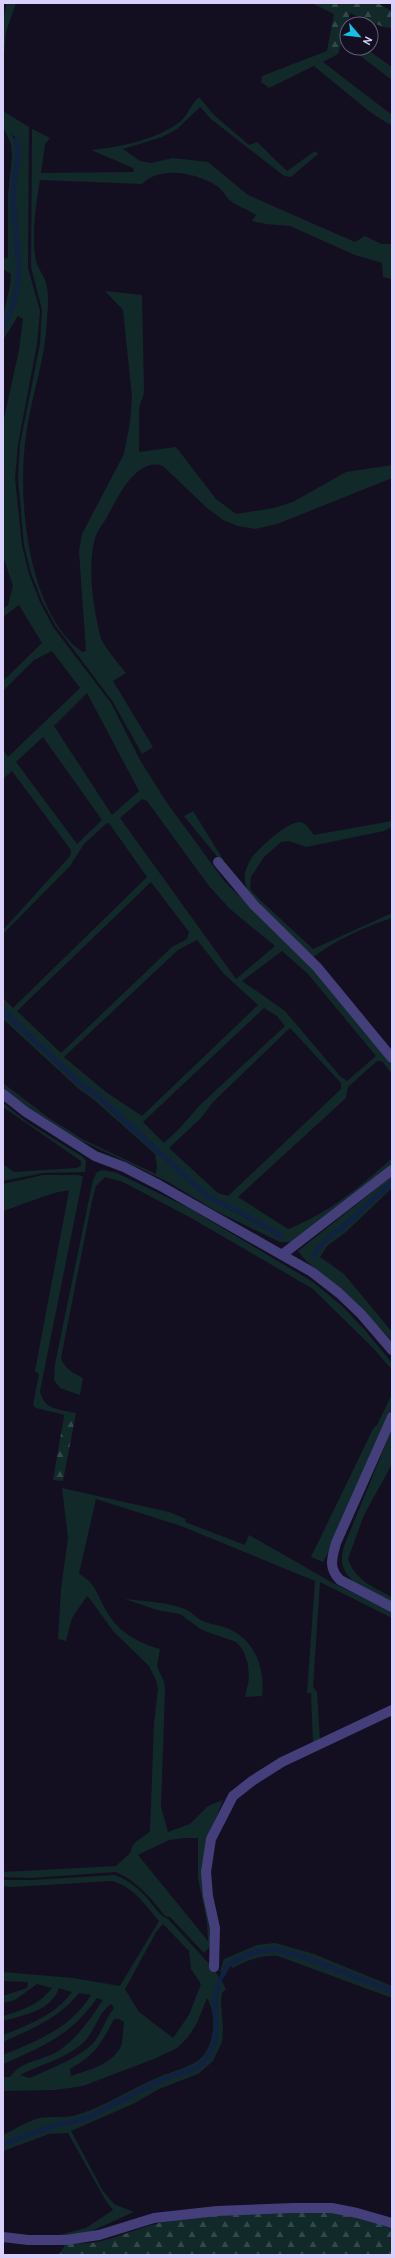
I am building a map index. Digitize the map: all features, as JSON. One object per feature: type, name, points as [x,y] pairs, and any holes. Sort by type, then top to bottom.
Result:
[{"type":"street","points":[[218,862],[254,905],[317,967],[392,1058]]},
{"type":"street","points":[[3,1094],[45,1125],[95,1156],[124,1167],[159,1185],[283,1254],[339,1293],[361,1314],[392,1350]]},
{"type":"street","points":[[283,1254],[392,1170]]},
{"type":"street","points":[[392,1417],[336,1543],[331,1562],[333,1573],[340,1580],[392,1607]]},
{"type":"street","points":[[214,1967],[215,1928],[208,1896],[206,1872],[211,1839],[233,1796],[252,1781],[282,1762],[392,1710]]},
{"type":"street","points":[[3,2237],[28,2240],[66,2240],[99,2235],[154,2218],[217,2211],[293,2208],[332,2208],[392,2223]]},
{"type":"green space","points":[[7,3],[16,3],[6,32],[3,66],[3,20]]},
{"type":"green space","points":[[312,3],[377,3],[392,11],[392,28],[379,25],[379,16],[357,16],[350,13],[349,16],[339,16],[338,54],[327,51],[334,14]]},
{"type":"green space","points":[[327,51],[338,54],[323,62],[392,115],[392,126],[370,112],[314,66],[269,88],[261,82],[262,76]]},
{"type":"green space","points":[[360,56],[376,56],[392,67],[392,80]]},
{"type":"green space","points":[[199,97],[214,115],[249,145],[257,142],[287,171],[315,151],[318,154],[291,177],[284,176],[211,119],[200,107],[177,129],[162,137],[123,149],[140,161],[151,163],[173,158],[208,162],[248,195],[355,242],[365,236],[381,244],[392,244],[392,279],[383,277],[382,263],[355,255],[290,226],[252,221],[256,215],[232,202],[217,186],[209,181],[189,175],[179,173],[158,174],[142,184],[40,180],[34,241],[36,261],[47,287],[48,310],[44,348],[28,420],[23,490],[25,521],[30,552],[38,582],[49,610],[63,634],[82,652],[86,651],[79,551],[82,534],[124,454],[130,422],[132,397],[123,310],[105,291],[142,295],[144,393],[139,408],[139,452],[176,447],[216,499],[236,514],[274,508],[293,502],[346,472],[392,465],[392,478],[277,524],[255,529],[238,526],[223,520],[207,508],[163,466],[153,465],[144,467],[136,473],[122,490],[96,535],[91,562],[91,574],[95,612],[101,639],[126,673],[113,681],[153,747],[142,754],[113,702],[55,625],[42,601],[31,573],[24,545],[18,478],[20,444],[40,344],[42,310],[31,267],[32,129],[50,138],[45,144],[41,173],[134,172],[133,168],[91,150],[114,147],[140,141],[164,132],[183,119]]},
{"type":"green space","points":[[3,111],[29,127],[28,268],[40,311],[37,344],[18,444],[15,478],[22,546],[29,574],[40,602],[53,627],[111,703],[140,760],[167,803],[225,882],[312,967],[392,1065],[392,1074],[382,1061],[377,1061],[348,1087],[346,1098],[238,1197],[288,1229],[303,1223],[330,1207],[368,1179],[392,1158],[392,1166],[291,1242],[280,1242],[216,1211],[168,1182],[78,1139],[31,1109],[3,1088],[3,1083],[49,1118],[84,1140],[156,1174],[157,1166],[155,1154],[93,1099],[80,1090],[3,1019],[3,1013],[208,1198],[282,1237],[263,1223],[209,1196],[99,1095],[84,1085],[3,1009],[3,998],[13,1008],[147,877],[109,823],[106,824],[84,844],[70,866],[3,934],[3,930],[70,856],[71,850],[12,771],[3,779],[3,750],[8,757],[80,688],[52,651],[34,660],[3,691],[3,681],[42,643],[19,605],[3,617],[3,609],[8,605],[13,586],[3,556],[3,423],[19,350],[23,319],[18,316],[3,340],[3,328],[14,306],[20,276],[14,193],[20,147],[17,139],[12,134],[17,147],[12,193],[17,275],[12,305],[3,323],[11,274],[3,269],[3,259],[8,258],[8,195],[12,157],[11,144],[3,127]],"holes":[[[87,693],[139,791],[112,815],[54,726]],[[43,737],[102,820],[77,844],[16,762]],[[142,799],[147,801],[209,886],[230,909],[275,946],[236,979],[120,818]],[[151,882],[189,932],[187,939],[172,947],[61,1053],[17,1011]],[[197,940],[224,974],[258,1005],[142,1116],[106,1092],[64,1057],[178,950]],[[282,951],[308,974],[376,1056],[347,1081],[340,1076],[285,1011],[242,981]],[[264,1008],[277,1016],[285,1026],[200,1105],[180,1128],[164,1143],[143,1122]],[[290,1028],[341,1083],[341,1089],[228,1196],[218,1193],[169,1148],[201,1118],[213,1102]]]},
{"type":"green space","points":[[193,811],[224,861],[220,860],[184,816]]},
{"type":"green space","points":[[392,821],[392,827],[384,831],[306,847],[289,841],[281,842],[264,857],[251,877],[250,889],[313,949],[392,913],[392,918],[330,945],[312,958],[275,924],[250,895],[245,879],[248,865],[254,854],[281,830],[301,822],[307,826],[314,835]]},
{"type":"green space","points":[[3,1103],[27,1122],[83,1157],[86,1161],[85,1172],[43,1173],[3,1181],[3,1164],[14,1172],[76,1168],[81,1166],[81,1161],[3,1107]]},
{"type":"green space","points":[[103,1170],[117,1173],[189,1208],[313,1282],[342,1306],[364,1329],[392,1363],[392,1370],[373,1348],[313,1289],[193,1219],[123,1182],[105,1177],[96,1186],[92,1201],[61,1358],[62,1362],[67,1368],[83,1378],[80,1395],[60,1388],[54,1380],[55,1364],[93,1180],[97,1172]]},
{"type":"green space","points":[[43,1175],[79,1175],[83,1177],[40,1391],[43,1400],[49,1406],[65,1411],[65,1415],[36,1408],[33,1405],[39,1374],[35,1371],[69,1191],[47,1195],[3,1211],[3,1184]]},
{"type":"green space","points":[[392,1176],[392,1181],[341,1227],[326,1237],[313,1254],[315,1255],[327,1240],[342,1230],[392,1184],[392,1188],[346,1232],[327,1246],[320,1257],[344,1274],[392,1332],[392,1341],[343,1290],[306,1261],[298,1251]]},
{"type":"green space","points":[[392,1394],[392,1408],[327,1555],[323,1562],[311,1557],[374,1427],[377,1425]]},
{"type":"green space","points":[[65,1411],[76,1413],[63,1481],[53,1480]]},
{"type":"green space","points":[[392,1429],[392,1464],[364,1515],[348,1559],[351,1566],[360,1578],[392,1597],[392,1604],[368,1592],[352,1580],[346,1574],[342,1557],[346,1541]]},
{"type":"green space","points":[[62,1488],[169,1512],[186,1519],[185,1522],[245,1545],[249,1535],[331,1582],[392,1612],[392,1618],[320,1582],[313,1687],[317,1692],[320,1741],[313,1744],[311,1693],[307,1693],[315,1581],[181,1526],[96,1499],[79,1574],[88,1580],[96,1591],[108,1614],[120,1628],[134,1638],[160,1649],[157,1666],[164,1682],[165,1689],[161,1807],[168,1832],[190,1824],[208,1806],[223,1800],[208,1839],[212,1944],[204,1953],[170,1917],[165,1916],[137,1885],[116,1872],[31,1878],[3,1877],[3,1872],[116,1866],[131,1852],[133,1845],[150,1831],[154,1724],[158,1689],[156,1680],[149,1666],[114,1632],[87,1596],[72,1618],[66,1641],[58,1639],[61,1589],[68,1538]],"holes":[[[198,1838],[198,1878],[207,1922],[208,1941],[138,1855],[169,1840]]]},
{"type":"green space","points":[[125,1599],[155,1602],[185,1609],[201,1620],[226,1628],[238,1634],[252,1648],[257,1657],[262,1676],[262,1696],[245,1697],[249,1679],[248,1664],[243,1650],[236,1642],[202,1630],[180,1614],[157,1610]]},
{"type":"green space","points":[[115,1875],[136,1887],[143,1893],[159,1913],[168,1919],[213,1968],[220,1979],[214,1999],[215,2037],[207,2057],[197,2066],[161,2079],[84,2118],[57,2124],[3,2143],[3,2135],[30,2121],[47,2117],[69,2117],[84,2113],[148,2082],[192,2064],[201,2058],[206,2052],[212,2037],[213,2029],[212,2013],[207,1998],[197,2023],[188,2037],[177,2048],[156,2058],[83,2086],[55,2090],[3,2091],[3,2077],[10,2077],[25,2064],[49,2056],[63,2048],[82,2029],[103,2000],[97,1998],[77,2021],[56,2038],[31,2052],[3,2064],[3,2055],[41,2039],[63,2025],[74,2016],[91,1995],[79,1993],[71,2002],[54,2016],[3,2042],[3,2035],[32,2023],[50,2013],[72,1992],[59,1988],[50,2002],[43,2007],[28,2014],[3,2021],[3,2016],[36,2003],[52,1988],[37,1984],[15,2000],[3,2003],[3,1996],[27,1988],[28,1982],[3,1981],[3,1972],[73,1978],[120,1986],[159,1921],[133,1892],[112,1881],[13,1887],[3,1886],[3,1880],[31,1880]],"holes":[[[163,1924],[189,1951],[191,1969],[201,1984],[189,2015],[173,2038],[139,2012],[125,1989],[156,1932]],[[111,2004],[114,2008],[98,2037],[90,2047],[65,2062],[30,2078],[20,2075],[61,2057],[77,2048],[88,2038],[103,2012]],[[114,2019],[119,2019],[124,2022],[122,2044],[112,2058],[99,2066],[71,2076],[70,2069],[92,2053],[101,2042]]]},
{"type":"green space","points":[[275,1943],[314,1954],[392,1986],[392,1990],[305,1956],[276,1948],[254,1950],[228,1963],[222,1974],[220,1971],[224,1959],[257,1945]]},
{"type":"green space","points":[[276,1951],[304,1958],[392,1993],[392,1998],[278,1956],[266,1956],[254,1959],[233,1968],[229,1964],[255,1953]]},
{"type":"green space","points":[[221,1980],[226,1989],[222,1993],[221,2003],[223,2028],[222,2042],[213,2061],[198,2074],[159,2089],[135,2103],[71,2131],[103,2191],[114,2204],[134,2212],[87,2233],[55,2236],[86,2228],[113,2210],[106,2201],[68,2133],[49,2134],[3,2151],[3,2145],[58,2126],[85,2120],[162,2081],[198,2068],[209,2058],[215,2048],[217,2037],[216,1999]]},
{"type":"green space","points":[[327,2211],[392,2226],[392,2255],[59,2255],[66,2243],[88,2243],[101,2241],[170,2221],[229,2215]]},
{"type":"waterway","points":[[3,325],[11,310],[16,294],[18,278],[13,194],[18,159],[18,146],[16,140]]},
{"type":"waterway","points":[[3,1011],[83,1086],[98,1096],[208,1197],[244,1214],[281,1236]]},
{"type":"waterway","points":[[314,1255],[322,1243],[341,1229],[392,1182]]},
{"type":"waterway","points":[[222,1976],[229,1964],[254,1952],[276,1949],[304,1957],[392,1991]]},
{"type":"waterway","points":[[3,2144],[57,2125],[85,2119],[161,2080],[198,2067],[208,2057],[213,2048],[216,2037],[215,1999],[220,1980]]}]
